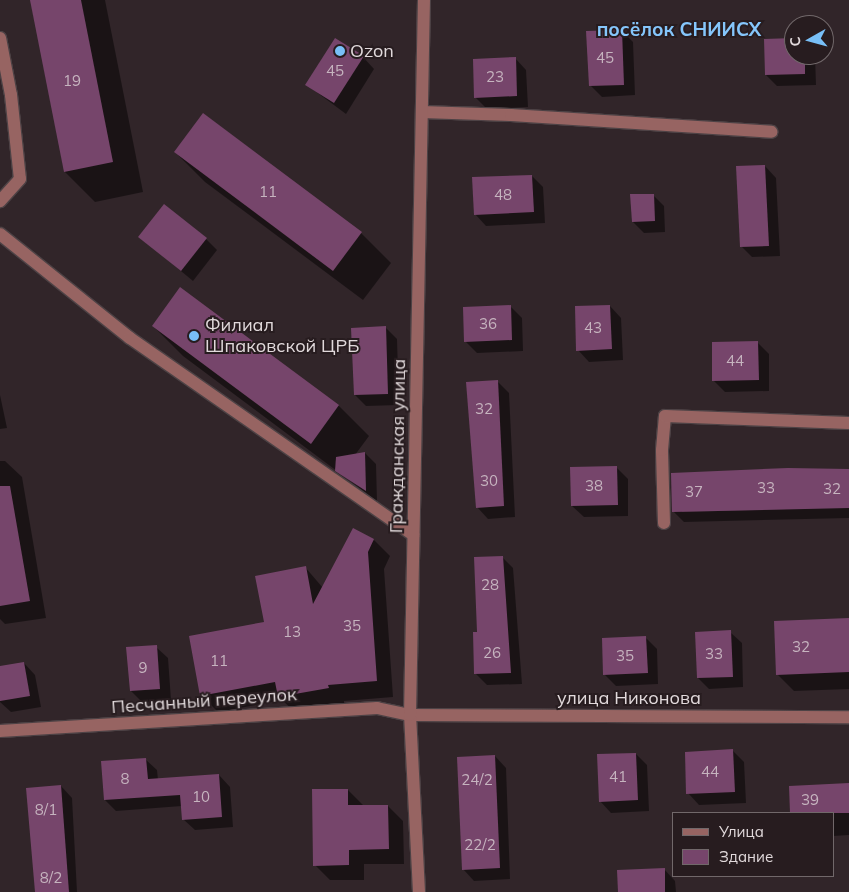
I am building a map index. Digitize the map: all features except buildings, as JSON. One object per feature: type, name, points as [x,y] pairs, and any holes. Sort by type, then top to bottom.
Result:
[{"type":"street","name":"Гражданская улица","points":[[419,892],[410,714],[424,0]]},
{"type":"street","points":[[0,38],[11,95],[20,179],[0,201]]},
{"type":"street","points":[[422,112],[511,115],[771,132]]},
{"type":"street","points":[[0,234],[130,338],[413,535]]},
{"type":"street","points":[[664,523],[662,450],[665,416],[849,423]]},
{"type":"street","name":"Песчанный переулок","points":[[0,731],[377,708],[410,714]]},
{"type":"street","name":"улица Никонова","points":[[410,714],[849,717]]},
{"type":"place","name":"Ozon","points":[[340,51]]},
{"type":"place","name":"Филиал Шпаковской ЦРБ","points":[[194,336]]},
{"type":"district","name":"посёлок СНИИСХ","points":[[679,30]]}]
